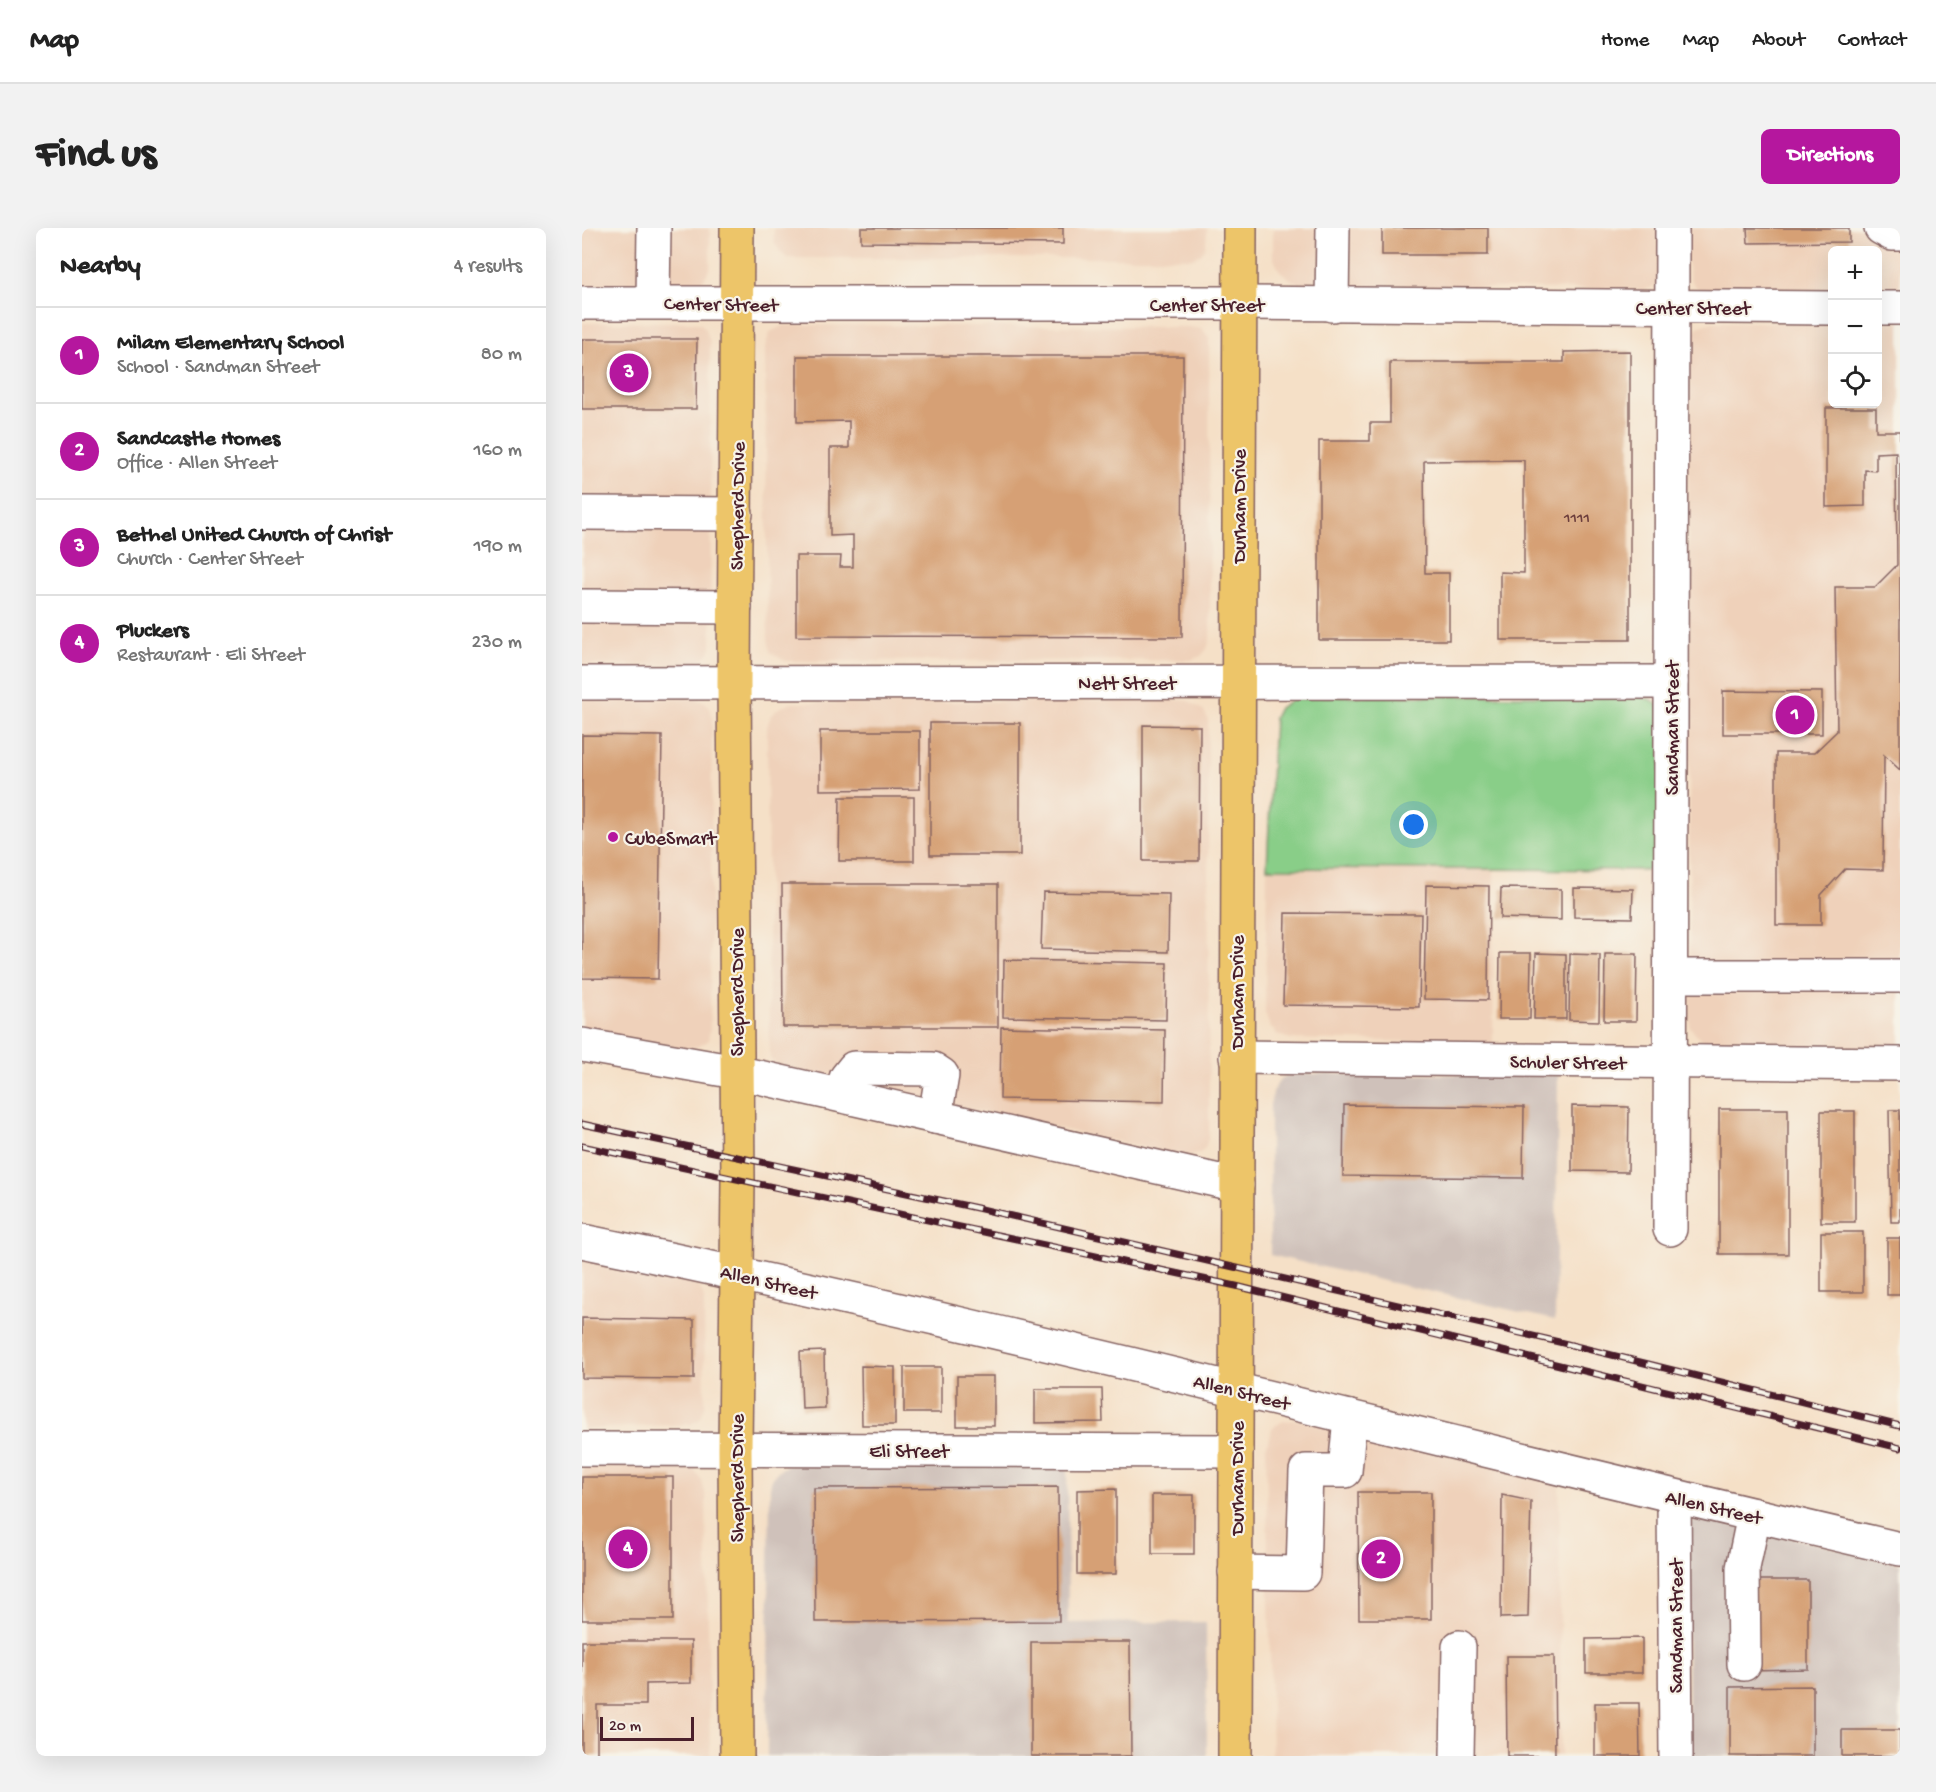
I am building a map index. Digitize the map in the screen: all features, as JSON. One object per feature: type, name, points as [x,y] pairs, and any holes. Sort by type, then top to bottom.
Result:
[{"type":"main road","name":"Shepherd Drive","points":[[737,228],[734,683],[738,1180],[735,1449],[737,1756]]},
{"type":"main road","name":"Durham Drive","points":[[1235,1756],[1240,228]]},
{"type":"street","points":[[653,302],[654,228]]},
{"type":"street","points":[[1332,304],[1333,228]]},
{"type":"street","name":"Sandman Street","points":[[1670,1229],[1672,228]]},
{"type":"street","points":[[1881,228],[1892,234],[1900,234]]},
{"type":"street","name":"Center Street","points":[[582,303],[1239,303],[1828,308]]},
{"type":"street","points":[[1882,308],[1900,308]]},
{"type":"street","points":[[582,513],[736,514]]},
{"type":"street","points":[[582,606],[735,607]]},
{"type":"street","name":"Nett Street","points":[[582,683],[1671,682]]},
{"type":"street","points":[[1671,976],[1900,976]]},
{"type":"street","points":[[582,1045],[736,1072],[1237,1185]]},
{"type":"street","name":"Schuler Street","points":[[1236,1057],[1900,1064]]},
{"type":"street","points":[[843,1096],[846,1078],[854,1068],[933,1069],[942,1075],[935,1117]]},
{"type":"street","name":"Allen Street","points":[[582,1241],[738,1273],[1237,1389],[1674,1497],[1900,1549]]},
{"type":"street","points":[[1235,1572],[1303,1573],[1306,1471],[1346,1471],[1350,1417]]},
{"type":"street","name":"Eli Street","points":[[582,1449],[1236,1450]]},
{"type":"street","name":"Sandman Street","points":[[1674,1497],[1676,1756]]},
{"type":"street","points":[[1744,1664],[1743,1568],[1754,1515]]},
{"type":"street","points":[[1457,1756],[1459,1647]]},
{"type":"shaded area","points":[[582,228],[710,228],[710,269],[703,280],[693,285],[582,286]]},
{"type":"shaded area","points":[[774,228],[1207,228],[1207,233],[1205,248],[1201,254],[1192,258],[787,258],[774,242]]},
{"type":"shaded area","points":[[1273,228],[1663,228],[1657,285],[1644,290],[1302,285],[1279,270],[1273,257]]},
{"type":"shaded area","points":[[1687,228],[1900,228],[1900,293],[1882,293],[1882,246],[1828,246],[1828,293],[1705,293],[1695,286],[1690,278],[1687,262]]},
{"type":"shaded area","points":[[691,322],[701,324],[710,342],[711,646],[709,653],[691,664],[582,665],[582,323]]},
{"type":"shaded area","points":[[1712,322],[1828,322],[1828,408],[1882,408],[1882,322],[1900,322],[1900,1051],[1726,1049],[1705,1044],[1690,1027],[1688,342],[1698,327]]},
{"type":"shaded area","points":[[785,325],[1189,327],[1202,329],[1209,337],[1210,639],[1207,649],[1201,656],[1191,660],[786,661],[770,652],[765,347],[770,332]]},
{"type":"shaded area","points":[[694,698],[707,704],[712,715],[710,1029],[708,1041],[699,1046],[683,1049],[582,1032],[582,699]]},
{"type":"shaded area","points":[[1187,700],[1204,711],[1208,719],[1209,1136],[1205,1148],[1200,1153],[1189,1157],[780,1067],[771,1059],[769,1046],[767,727],[771,715],[779,708],[792,703]]},
{"type":"shaded area","points":[[1267,868],[1494,869],[1493,1043],[1291,1039],[1278,1035],[1270,1027],[1265,1013]]},
{"type":"shaded area","points":[[1295,1074],[1558,1075],[1555,1320],[1270,1255],[1270,1104],[1280,1079]]},
{"type":"shaded area","points":[[582,1253],[689,1279],[699,1286],[704,1298],[705,1407],[700,1419],[691,1424],[582,1429]]},
{"type":"shaded area","points":[[1299,1420],[1559,1478],[1561,1756],[1272,1756],[1266,1447],[1272,1428],[1283,1421]]},
{"type":"shaded area","points":[[582,1462],[679,1463],[694,1470],[702,1481],[706,1497],[710,1756],[582,1756]]},
{"type":"shaded area","points":[[788,1465],[1067,1466],[1068,1623],[1206,1622],[1207,1756],[767,1756],[770,1488],[772,1478]]},
{"type":"shaded area","points":[[1706,1517],[1900,1564],[1900,1756],[1688,1756],[1687,1528],[1692,1521]]},
{"type":"green space","points":[[1297,696],[1637,696],[1652,700],[1660,707],[1664,870],[1267,868],[1274,718],[1279,708]]},
{"type":"building","points":[[861,228],[1063,228],[1063,244],[861,242]]},
{"type":"building","points":[[1382,228],[1488,228],[1488,255],[1382,255]]},
{"type":"building","points":[[1747,228],[1849,228],[1849,242],[1748,243]]},
{"type":"building","points":[[582,339],[697,339],[696,409],[582,409]]},
{"type":"building","points":[[1630,351],[1630,640],[1500,640],[1500,572],[1524,573],[1524,460],[1424,461],[1425,573],[1449,573],[1449,640],[1319,640],[1319,441],[1370,441],[1370,423],[1390,423],[1390,362],[1564,362],[1564,352]]},
{"type":"building","points":[[797,356],[1183,356],[1182,637],[796,636],[796,556],[841,556],[840,567],[853,567],[853,535],[830,536],[830,448],[849,448],[849,421],[797,422]]},
{"type":"building","points":[[1826,408],[1876,408],[1876,431],[1900,431],[1900,770],[1884,755],[1883,870],[1845,869],[1821,895],[1821,925],[1776,925],[1776,753],[1814,753],[1837,731],[1835,587],[1875,587],[1897,565],[1896,452],[1876,453],[1876,471],[1865,470],[1865,506],[1826,507]]},
{"type":"building","points":[[1723,691],[1822,692],[1822,734],[1723,734]]},
{"type":"building","points":[[930,723],[1020,723],[1020,855],[930,855]]},
{"type":"building","points":[[1143,725],[1200,726],[1199,861],[1143,861]]},
{"type":"building","points":[[820,731],[920,731],[920,789],[820,790]]},
{"type":"building","points":[[582,735],[662,736],[658,979],[582,978]]},
{"type":"building","points":[[840,797],[914,797],[914,861],[839,861]]},
{"type":"building","points":[[782,884],[998,884],[998,1027],[783,1027]]},
{"type":"building","points":[[1426,885],[1489,886],[1488,1000],[1424,999]]},
{"type":"building","points":[[1501,888],[1561,889],[1561,920],[1500,918]]},
{"type":"building","points":[[1574,888],[1633,889],[1632,918],[1574,917]]},
{"type":"building","points":[[1043,892],[1169,894],[1168,952],[1041,949]]},
{"type":"building","points":[[1285,913],[1421,914],[1419,1007],[1283,1005]]},
{"type":"building","points":[[1500,953],[1531,953],[1530,1019],[1499,1019]]},
{"type":"building","points":[[1536,953],[1566,954],[1566,1019],[1534,1019]]},
{"type":"building","points":[[1570,954],[1600,955],[1599,1021],[1569,1020]]},
{"type":"building","points":[[1605,954],[1637,954],[1636,1021],[1604,1021]]},
{"type":"building","points":[[1004,960],[1167,963],[1166,1020],[1003,1017]]},
{"type":"building","points":[[1001,1027],[1165,1030],[1164,1102],[1000,1099]]},
{"type":"building","points":[[1344,1105],[1524,1107],[1523,1178],[1343,1176]]},
{"type":"building","points":[[1572,1106],[1629,1107],[1628,1172],[1572,1171]]},
{"type":"building","points":[[1719,1109],[1788,1109],[1788,1254],[1719,1254]]},
{"type":"building","points":[[1889,1110],[1900,1110],[1900,1222],[1891,1222]]},
{"type":"building","points":[[1821,1111],[1855,1111],[1855,1222],[1821,1222]]},
{"type":"building","points":[[1821,1232],[1863,1232],[1863,1292],[1821,1292]]},
{"type":"building","points":[[1887,1238],[1900,1238],[1900,1295],[1887,1295]]},
{"type":"building","points":[[582,1318],[694,1320],[694,1379],[582,1378]]},
{"type":"building","points":[[824,1351],[825,1408],[802,1409],[800,1352]]},
{"type":"building","points":[[861,1366],[895,1367],[895,1425],[862,1425]]},
{"type":"building","points":[[904,1367],[941,1367],[941,1413],[904,1413]]},
{"type":"building","points":[[957,1376],[994,1376],[994,1426],[957,1426]]},
{"type":"building","points":[[1035,1389],[1102,1389],[1103,1422],[1035,1423]]},
{"type":"building","points":[[582,1477],[673,1477],[673,1620],[582,1620]]},
{"type":"building","points":[[1058,1487],[1059,1621],[815,1622],[814,1488]]},
{"type":"building","points":[[1116,1489],[1116,1574],[1077,1574],[1077,1490]]},
{"type":"building","points":[[1358,1492],[1431,1492],[1431,1619],[1359,1619]]},
{"type":"building","points":[[1152,1495],[1194,1495],[1194,1554],[1152,1554]]},
{"type":"building","points":[[1502,1495],[1531,1501],[1528,1617],[1501,1618]]},
{"type":"building","points":[[1749,1580],[1808,1580],[1808,1669],[1749,1670]]},
{"type":"building","points":[[1642,1638],[1642,1673],[1586,1673],[1586,1639]]},
{"type":"building","points":[[582,1641],[691,1641],[691,1683],[646,1684],[646,1705],[597,1705],[597,1756],[582,1756]]},
{"type":"building","points":[[1031,1642],[1130,1642],[1131,1756],[1031,1756]]},
{"type":"building","points":[[1506,1656],[1554,1656],[1555,1756],[1507,1756]]},
{"type":"building","points":[[1813,1686],[1813,1756],[1730,1756],[1730,1687]]},
{"type":"building","points":[[1595,1703],[1639,1703],[1640,1756],[1595,1756]]},
{"type":"building","points":[[1842,1730],[1900,1730],[1900,1756],[1842,1756]]},
{"type":"railway","points":[[582,1124],[977,1208],[1559,1342],[1900,1426]]},
{"type":"railway","points":[[582,1146],[1236,1286],[1900,1448]]},
{"type":"place","name":"Bethel United Church of Christ","points":[[629,373]]},
{"type":"place","name":"Milam Elementary School","points":[[1795,715]]},
{"type":"place","name":"CubeSmart","points":[[613,837]]},
{"type":"place","name":"Pluckers","points":[[628,1549]]},
{"type":"place","name":"Sandcastle Homes","points":[[1381,1559]]}]
